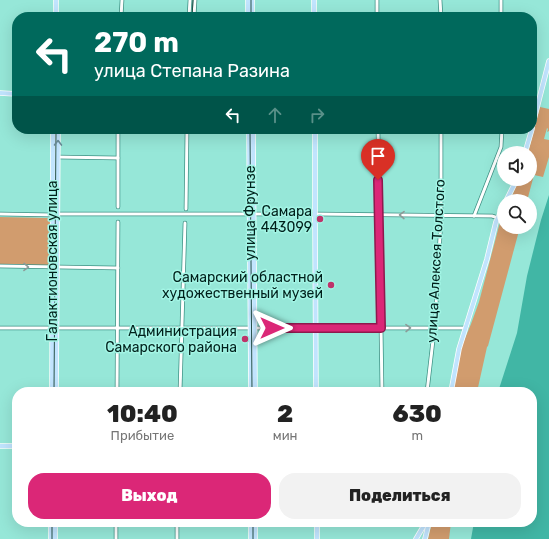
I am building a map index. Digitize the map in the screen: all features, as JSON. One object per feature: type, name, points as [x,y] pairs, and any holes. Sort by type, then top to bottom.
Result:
[{"type":"main road","points":[[56,0],[56,12]]},
{"type":"main road","points":[[248,0],[248,12]]},
{"type":"main road","points":[[252,0],[252,12]]},
{"type":"main road","points":[[314,0],[314,12]]},
{"type":"main road","points":[[537,110],[549,61]]},
{"type":"main road","points":[[0,94],[12,94]]},
{"type":"main road","name":"Галактионовская улица","points":[[53,134],[52,215],[55,267],[56,387]]},
{"type":"main road","name":"Галактионовская улица","points":[[55,267],[59,214],[58,134]]},
{"type":"main road","name":"улица Фрунзе","points":[[249,134],[252,214]]},
{"type":"main road","name":"улица Фрунзе","points":[[251,387],[253,134]]},
{"type":"main road","points":[[315,134],[313,214],[316,387]]},
{"type":"main road","points":[[527,146],[530,134]]},
{"type":"main road","points":[[452,387],[456,358],[497,221]]},
{"type":"main road","name":"Галактионовская улица","points":[[52,387],[55,328]]},
{"type":"main road","name":"улица Фрунзе","points":[[252,328],[255,387]]},
{"type":"main road","points":[[0,446],[12,446]]},
{"type":"main road","points":[[51,527],[51,539]]},
{"type":"main road","points":[[55,527],[55,539]]},
{"type":"main road","points":[[251,527],[251,539]]},
{"type":"main road","points":[[255,527],[255,539]]},
{"type":"main road","points":[[317,527],[317,539]]},
{"type":"main road","points":[[416,539],[423,527]]},
{"type":"main road","points":[[425,539],[428,527]]},
{"type":"street","points":[[121,12],[122,0]]},
{"type":"street","points":[[189,12],[190,0]]},
{"type":"street","points":[[194,12],[195,0]]},
{"type":"street","points":[[377,0],[377,12]]},
{"type":"street","points":[[440,0],[441,12]]},
{"type":"street","points":[[501,0],[501,12]]},
{"type":"street","points":[[118,134],[118,207]]},
{"type":"street","points":[[186,209],[187,134]]},
{"type":"street","points":[[378,134],[378,215],[382,387]]},
{"type":"street","name":"улица Алексея Толстого","points":[[428,387],[435,327],[441,216],[441,134]]},
{"type":"street","points":[[474,216],[501,147],[502,134]]},
{"type":"street","points":[[53,157],[118,158]]},
{"type":"street","points":[[0,214],[313,214],[492,216],[497,218]]},
{"type":"street","points":[[117,387],[118,222]]},
{"type":"street","points":[[180,387],[185,223]]},
{"type":"street","points":[[0,266],[118,268]]},
{"type":"street","points":[[0,328],[466,328]]},
{"type":"street","points":[[116,527],[116,539]]},
{"type":"street","points":[[177,527],[177,539]]},
{"type":"shaded area","points":[[540,107],[549,109],[549,131],[547,132],[547,128],[544,139],[549,140],[549,157],[543,177],[537,176],[537,146],[530,146],[533,134],[537,134],[537,118]]},
{"type":"shaded area","points":[[516,186],[531,186],[529,194],[513,194]]},
{"type":"shaded area","points":[[549,195],[549,539],[471,539],[473,527],[537,527],[537,387],[500,387],[517,333],[527,276]]},
{"type":"shaded area","points":[[0,217],[50,218],[50,265],[0,265]]},
{"type":"shaded area","points":[[497,234],[518,234],[487,347],[478,387],[454,387],[461,348],[479,302]]},
{"type":"shaded area","points":[[431,527],[450,527],[449,539],[428,539]]},
{"type":"tram line","points":[[192,12],[193,0]]},
{"type":"tram line","points":[[251,0],[251,12]]},
{"type":"tram line","points":[[54,387],[56,134]]},
{"type":"tram line","points":[[250,134],[252,387]]},
{"type":"tram line","points":[[52,527],[52,539]]},
{"type":"tram line","points":[[253,527],[253,539]]},
{"type":"place","name":"Самара 443099","points":[[320,219]]},
{"type":"place","name":"Самарский областной художественный музей","points":[[331,285]]},
{"type":"place","name":"Администрация Самарского района","points":[[245,339]]},
{"type":"route","points":[[272,328],[381,328],[378,180]]}]
